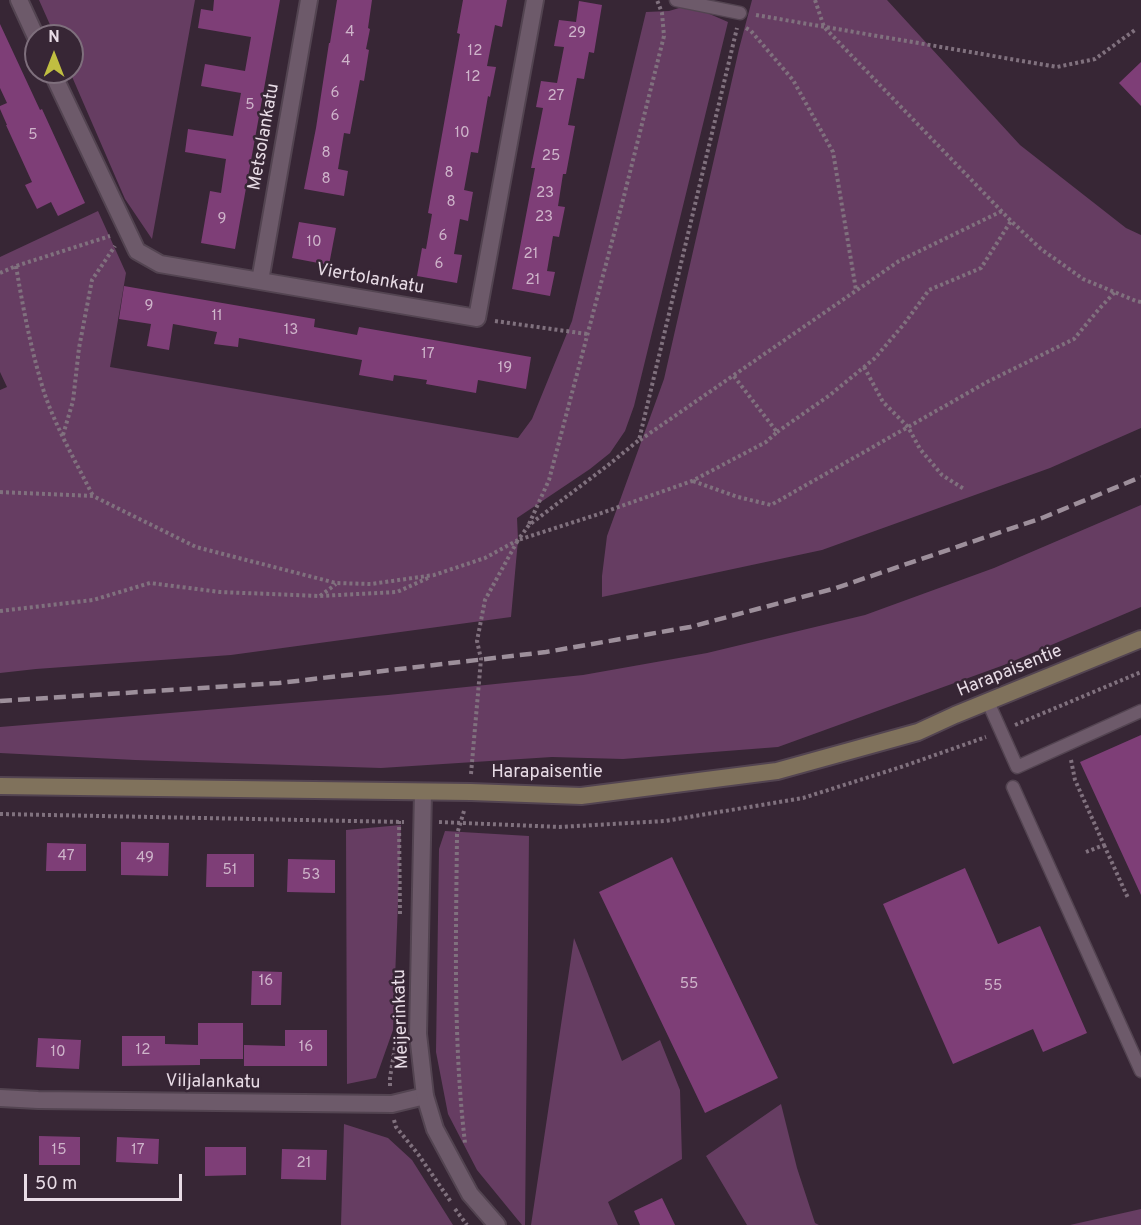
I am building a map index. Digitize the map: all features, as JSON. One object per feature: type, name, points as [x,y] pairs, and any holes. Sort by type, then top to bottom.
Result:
[{"type":"main road","name":"Harapaisentie","points":[[0,786],[471,792],[581,796],[777,771],[918,732],[1141,639]]},
{"type":"street","points":[[19,0],[30,24]]},
{"type":"street","name":"Metsolankatu","points":[[260,281],[309,0]]},
{"type":"street","points":[[477,318],[535,0]]},
{"type":"street","name":"Viertolankatu","points":[[58,84],[136,251],[160,264],[477,318]]},
{"type":"street","name":"Meijerinkatu","points":[[423,792],[418,1034],[425,1096],[435,1129],[470,1194],[496,1225]]},
{"type":"street","name":"Viljalankatu","points":[[0,1098],[392,1104],[425,1096]]},
{"type":"lane","points":[[676,0],[739,18]]},
{"type":"lane","points":[[988,702],[1017,767],[1141,711]]},
{"type":"lane","points":[[1013,787],[1141,1071]]},
{"type":"path","points":[[466,1152],[461,1109],[455,992],[457,834],[471,792],[471,766],[482,659],[477,641],[484,600],[529,525],[549,480],[664,36],[662,13],[657,0]]},
{"type":"path","points":[[815,0],[824,27],[1041,249],[1083,279],[1141,302]]},
{"type":"path","points":[[739,18],[824,27],[1057,67],[1095,59],[1136,30]]},
{"type":"path","points":[[739,18],[793,80],[833,152],[856,290]]},
{"type":"path","points":[[639,440],[739,18]]},
{"type":"path","points":[[529,525],[639,440],[899,261],[1002,211]]},
{"type":"path","points":[[0,611],[93,600],[150,583],[220,592],[320,596],[397,592],[434,575],[485,558],[518,540],[693,481],[766,442],[830,395],[875,358],[929,290],[981,268],[1011,220]]},
{"type":"path","points":[[0,273],[126,231]]},
{"type":"path","points":[[62,437],[73,401],[79,348],[92,280],[126,231]]},
{"type":"path","points":[[16,266],[25,319],[44,393],[62,437],[93,496]]},
{"type":"path","points":[[693,481],[738,497],[771,505],[987,382],[1074,339],[1115,292]]},
{"type":"path","points":[[477,318],[587,334]]},
{"type":"path","points":[[864,367],[883,402],[908,427],[920,449],[942,475],[964,489]]},
{"type":"path","points":[[733,375],[777,432]]},
{"type":"path","points":[[0,492],[93,496],[196,547],[336,583],[371,584],[434,575]]},
{"type":"path","points":[[320,596],[336,583]]},
{"type":"path","points":[[1067,745],[1075,780],[1128,898]]},
{"type":"path","points":[[1086,852],[1104,845]]},
{"type":"shaded area","points":[[39,0],[195,0],[152,239],[125,199],[75,84],[84,84],[84,24],[50,24]]},
{"type":"shaded area","points":[[752,0],[887,0],[1020,145],[1126,228],[1141,235],[1141,428],[1050,468],[822,550],[602,597],[607,536],[664,379]]},
{"type":"shaded area","points":[[689,5],[728,22],[634,406],[625,431],[610,453],[517,518],[518,540],[511,617],[231,655],[0,673],[0,390],[7,387],[0,372],[0,257],[98,211],[126,273],[110,367],[518,438],[532,419],[572,321],[646,12],[669,11]]},
{"type":"shaded area","points":[[1141,505],[1141,607],[1004,665],[778,747],[623,759],[552,757],[381,768],[0,753],[0,727],[388,695],[583,675],[707,653],[865,615],[994,568]]},
{"type":"shaded area","points":[[401,825],[393,1030],[376,1078],[347,1084],[346,830]]},
{"type":"shaded area","points":[[445,831],[529,836],[525,1225],[522,1225],[477,1170],[448,1114],[436,1052],[439,849]]},
{"type":"shaded area","points":[[574,938],[622,1061],[660,1040],[680,1090],[682,1159],[608,1202],[618,1225],[531,1225]]},
{"type":"shaded area","points":[[781,1104],[797,1168],[815,1223],[819,1225],[747,1225],[706,1156]]},
{"type":"shaded area","points":[[344,1124],[388,1138],[412,1160],[453,1225],[341,1225]]},
{"type":"shaded area","points":[[1141,1209],[1141,1225],[1070,1225]]},
{"type":"building","points":[[214,0],[280,0],[235,249],[201,243],[210,191],[221,193],[226,159],[185,152],[188,129],[233,136],[241,93],[201,86],[205,64],[245,71],[251,37],[198,28],[201,9],[213,11]]},
{"type":"building","points":[[337,0],[372,0],[366,49],[369,50],[364,81],[360,80],[350,134],[344,133],[338,169],[348,171],[344,196],[304,189]]},
{"type":"building","points":[[463,0],[507,0],[502,27],[495,25],[487,66],[496,67],[490,97],[488,96],[478,153],[471,152],[464,190],[473,192],[468,221],[460,219],[454,254],[462,255],[457,283],[417,276],[422,248],[426,249],[432,214],[428,213],[460,34],[457,33]]},
{"type":"building","points":[[579,1],[602,5],[594,53],[589,52],[584,79],[577,78],[568,125],[575,126],[558,206],[565,207],[559,237],[553,236],[547,271],[555,272],[550,296],[512,289],[535,168],[531,168],[543,108],[536,107],[541,81],[557,83],[564,47],[554,46],[559,20],[576,22]]},
{"type":"building","points":[[0,24],[24,76],[24,84],[28,84],[40,110],[42,109],[85,203],[58,216],[51,202],[37,209],[25,185],[32,182],[0,109],[0,106],[7,103],[0,88]]},
{"type":"building","points":[[1141,62],[1141,106],[1119,83]]},
{"type":"building","points":[[299,222],[336,228],[329,265],[292,258]]},
{"type":"building","points":[[124,286],[315,319],[314,327],[357,335],[359,327],[531,357],[526,389],[478,380],[476,393],[426,384],[427,380],[394,375],[393,381],[359,375],[362,360],[239,338],[238,347],[214,344],[217,332],[173,324],[169,350],[147,346],[151,324],[119,319]]},
{"type":"building","points":[[1141,735],[1141,895],[1080,762]]},
{"type":"building","points":[[121,842],[169,843],[168,876],[121,875]]},
{"type":"building","points":[[47,843],[86,844],[86,871],[46,871]]},
{"type":"building","points":[[207,854],[254,854],[254,887],[206,887]]},
{"type":"building","points":[[672,857],[778,1078],[705,1113],[599,892]]},
{"type":"building","points":[[288,859],[335,860],[335,893],[287,892]]},
{"type":"building","points":[[965,868],[998,944],[1040,926],[1087,1033],[1043,1052],[1033,1029],[953,1064],[883,904]]},
{"type":"building","points":[[252,971],[282,972],[281,1005],[251,1005]]},
{"type":"building","points":[[198,1023],[243,1023],[243,1059],[200,1059],[200,1065],[122,1066],[122,1036],[165,1036],[165,1044],[198,1045]]},
{"type":"building","points":[[285,1030],[327,1030],[327,1066],[244,1066],[244,1045],[285,1046]]},
{"type":"building","points":[[38,1038],[81,1040],[79,1069],[36,1067]]},
{"type":"building","points":[[39,1136],[80,1137],[80,1165],[39,1165]]},
{"type":"building","points":[[117,1137],[159,1139],[158,1164],[116,1162]]},
{"type":"building","points":[[205,1147],[246,1147],[246,1175],[205,1176]]},
{"type":"building","points":[[282,1149],[327,1150],[326,1180],[281,1179]]},
{"type":"building","points":[[662,1198],[675,1225],[640,1225],[634,1211]]},
{"type":"railway","points":[[0,701],[279,683],[546,652],[690,627],[836,588],[1042,518],[1141,477]]}]
